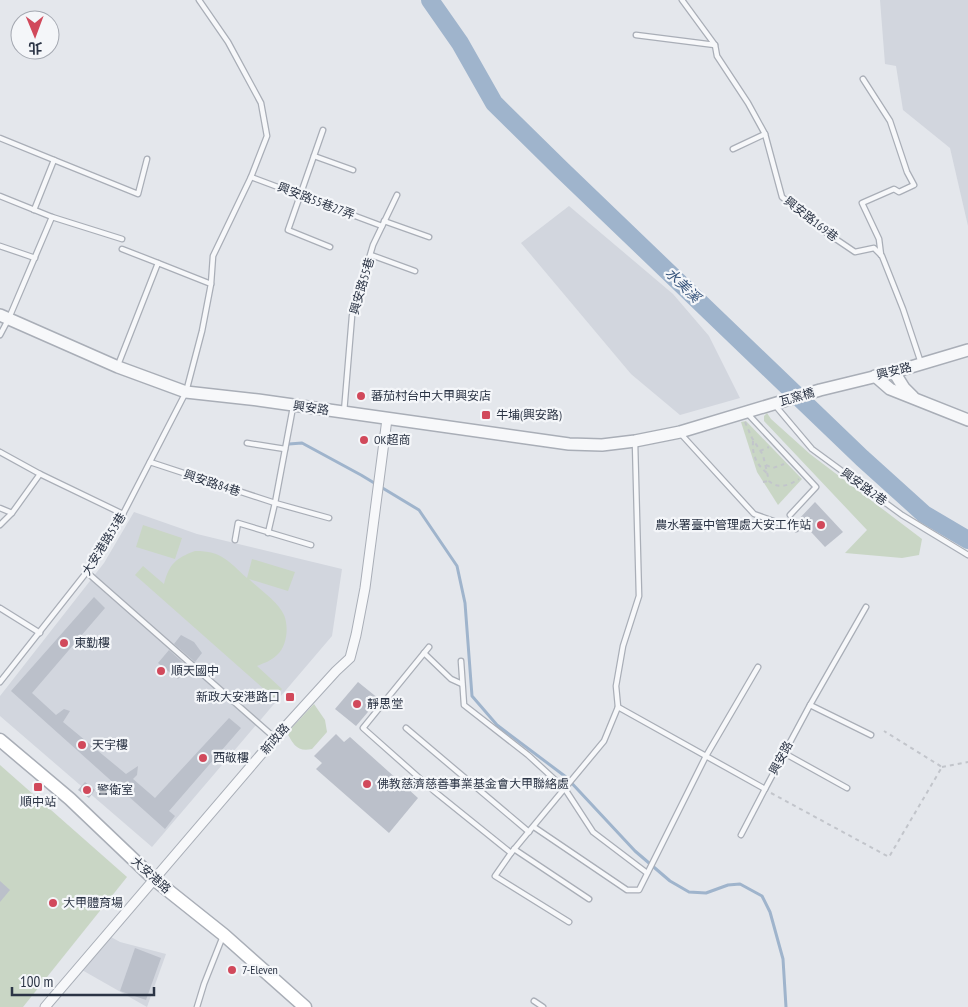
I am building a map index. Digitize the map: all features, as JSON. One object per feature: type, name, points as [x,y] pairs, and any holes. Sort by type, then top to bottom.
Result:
[{"type":"main road","name":"大安港路","points":[[0,740],[70,800],[155,880],[224,935],[305,1007]]},
{"type":"street","name":"興安路","points":[[4,317],[118,367],[186,392],[258,400],[569,444],[602,445],[635,441],[746,416],[774,403]]},
{"type":"street","name":"興安路","points":[[820,390],[894,372],[968,350]]},
{"type":"street","points":[[894,372],[904,388],[916,399]]},
{"type":"street","points":[[875,376],[890,390],[968,420]]},
{"type":"street","name":"瓦窯橋","points":[[774,403],[820,390]]},
{"type":"street","name":"新政路","points":[[45,1007],[275,738],[336,670],[350,658],[365,588],[387,419]]},
{"type":"lane","name":"大安港路53巷","points":[[0,682],[97,560],[186,392],[212,284],[213,256],[251,177],[267,136],[261,103],[228,42],[199,0]]},
{"type":"lane","name":"興安路169巷","points":[[682,0],[715,45],[717,56],[748,103],[765,134],[782,197],[818,227],[856,252],[874,248],[882,256]]},
{"type":"lane","points":[[636,35],[715,45]]},
{"type":"lane","points":[[863,79],[890,121],[907,172],[914,185],[899,192],[894,189],[862,203],[878,239],[882,256],[903,308],[922,364]]},
{"type":"lane","points":[[324,130],[288,230],[330,247]]},
{"type":"lane","points":[[733,148],[765,134]]},
{"type":"lane","points":[[0,138],[138,194],[147,159]]},
{"type":"lane","points":[[314,156],[353,170]]},
{"type":"lane","points":[[34,210],[54,160]]},
{"type":"lane","name":"興安路55巷27弄","points":[[251,177],[383,224],[429,237]]},
{"type":"lane","name":"興安路55巷","points":[[344,413],[352,316],[373,245],[397,195]]},
{"type":"lane","points":[[0,196],[52,217],[122,239]]},
{"type":"lane","points":[[0,335],[4,317],[34,258],[52,217]]},
{"type":"lane","points":[[0,246],[34,258]]},
{"type":"lane","points":[[122,249],[212,284]]},
{"type":"lane","points":[[370,256],[416,271]]},
{"type":"lane","points":[[118,367],[158,263]]},
{"type":"lane","name":"興安路2巷","points":[[774,403],[812,449],[902,515],[968,555]]},
{"type":"lane","points":[[268,533],[293,406]]},
{"type":"lane","points":[[746,416],[775,442],[816,487],[790,515]]},
{"type":"lane","points":[[680,432],[754,514],[796,529]]},
{"type":"lane","points":[[569,922],[495,876],[513,851],[604,741],[618,707],[616,686],[623,646],[639,596],[635,441]]},
{"type":"lane","points":[[247,443],[285,449]]},
{"type":"lane","points":[[0,452],[40,474],[123,514]]},
{"type":"lane","name":"興安路84巷","points":[[150,462],[275,504],[329,518]]},
{"type":"lane","points":[[0,525],[12,513],[40,474]]},
{"type":"lane","points":[[0,508],[12,513]]},
{"type":"lane","points":[[235,540],[238,523],[312,545]]},
{"type":"lane","points":[[90,575],[275,738]]},
{"type":"lane","name":"興安路","points":[[618,707],[765,789],[866,607]]},
{"type":"lane","points":[[0,608],[40,633]]},
{"type":"lane","points":[[429,648],[363,728],[434,791],[513,851],[589,899]]},
{"type":"lane","points":[[424,653],[451,679],[462,684]]},
{"type":"lane","points":[[461,661],[464,705],[528,754],[565,789],[593,832],[647,873]]},
{"type":"lane","points":[[534,827],[627,890],[639,890],[706,756],[758,667]]},
{"type":"lane","points":[[810,705],[871,735]]},
{"type":"lane","points":[[406,728],[529,832]]},
{"type":"lane","points":[[784,753],[847,788]]},
{"type":"lane","points":[[741,835],[765,789]]},
{"type":"lane","points":[[197,1007],[204,984],[224,935]]},
{"type":"lane","points":[[534,1001],[543,1007]]},
{"type":"path","points":[[746,416],[753,440],[755,460],[767,473]]},
{"type":"path","points":[[753,440],[766,465],[769,481],[776,486],[786,486],[805,475]]},
{"type":"path","points":[[760,451],[775,442]]},
{"type":"path","points":[[766,465],[770,468],[777,467],[784,464],[789,458]]},
{"type":"path","points":[[764,482],[769,481]]},
{"type":"path","points":[[884,731],[942,767],[968,762]]},
{"type":"path","points":[[765,789],[889,857],[942,767]]},
{"type":"shaded area","points":[[880,0],[968,0],[968,226],[950,148],[903,110],[896,66],[885,64]]},
{"type":"shaded area","points":[[569,206],[673,294],[709,336],[740,398],[680,415],[631,374],[521,243]]},
{"type":"shaded area","name":"順天國中","points":[[134,512],[197,534],[342,569],[332,636],[152,847],[0,716],[0,696],[104,563]]},
{"type":"shaded area","points":[[111,937],[120,942],[166,954],[147,1007],[82,970]]},
{"type":"green space","points":[[767,413],[771,419],[810,454],[922,539],[919,555],[902,558],[845,553],[867,530],[764,421],[764,416]]},
{"type":"green space","points":[[746,421],[802,479],[778,505],[757,472],[741,422]]},
{"type":"green space","points":[[143,525],[182,538],[175,559],[136,547]]},
{"type":"green space","points":[[195,551],[204,551],[224,558],[247,578],[252,559],[295,572],[288,591],[249,579],[278,605],[286,620],[287,631],[283,647],[272,659],[257,666],[282,689],[274,698],[135,575],[143,566],[164,584],[168,571],[174,563],[183,556]]},
{"type":"green space","points":[[314,704],[325,720],[327,732],[312,749],[307,750],[296,747],[287,733]]},
{"type":"green space","name":"大甲體育場","points":[[0,765],[127,877],[23,1007],[0,1007]]},
{"type":"building","name":"農水署臺中管理處大安工作站","points":[[815,502],[843,532],[825,547],[799,519]]},
{"type":"building","points":[[94,597],[105,608],[32,693],[56,715],[64,709],[70,711],[63,722],[126,774],[138,766],[137,775],[133,779],[155,798],[229,718],[241,728],[169,811],[175,816],[165,829],[11,691]]},
{"type":"building","points":[[181,635],[194,642],[202,653],[195,662],[174,644]]},
{"type":"building","points":[[169,650],[188,667],[178,679],[158,663]]},
{"type":"building","name":"靜思堂","points":[[358,682],[379,699],[356,726],[335,709]]},
{"type":"building","name":"佛教慈濟慈善事業基金會大甲聯絡處","points":[[336,734],[344,742],[350,737],[418,798],[389,833],[316,769],[322,763],[314,756]]},
{"type":"building","name":"警衛室","points":[[85,782],[95,790],[89,798],[78,790]]},
{"type":"building","points":[[0,881],[10,890],[0,902]]},
{"type":"building","points":[[135,948],[161,958],[146,1000],[120,991]]},
{"type":"waterway","name":"水美溪","points":[[430,0],[460,43],[494,103],[862,458],[924,514],[968,540]]},
{"type":"waterway","points":[[289,444],[302,443],[361,475],[419,510],[457,566],[465,603],[472,696],[497,725],[566,777],[635,851],[670,881],[689,892],[706,893],[728,885],[740,884],[762,896],[770,912],[783,959],[786,1007]]},
{"type":"place","name":"蕃茄村台中大甲興安店","points":[[361,396]]},
{"type":"place","name":"牛埔(興安路)","points":[[486,415]]},
{"type":"place","name":"OK超商","points":[[364,440]]},
{"type":"place","name":"農水署臺中管理處大安工作站","points":[[821,525]]},
{"type":"place","name":"東勤樓","points":[[64,643]]},
{"type":"place","name":"順天國中","points":[[161,671]]},
{"type":"place","name":"新政大安港路口","points":[[290,697]]},
{"type":"place","name":"靜思堂","points":[[357,704]]},
{"type":"place","name":"天宇樓","points":[[82,745]]},
{"type":"place","name":"西敬樓","points":[[203,758]]},
{"type":"place","name":"佛教慈濟慈善事業基金會大甲聯絡處","points":[[367,784]]},
{"type":"place","name":"順中站","points":[[38,787]]},
{"type":"place","name":"警衛室","points":[[87,790]]},
{"type":"place","name":"大甲體育場","points":[[53,903]]},
{"type":"place","name":"7-Eleven","points":[[232,970]]}]
